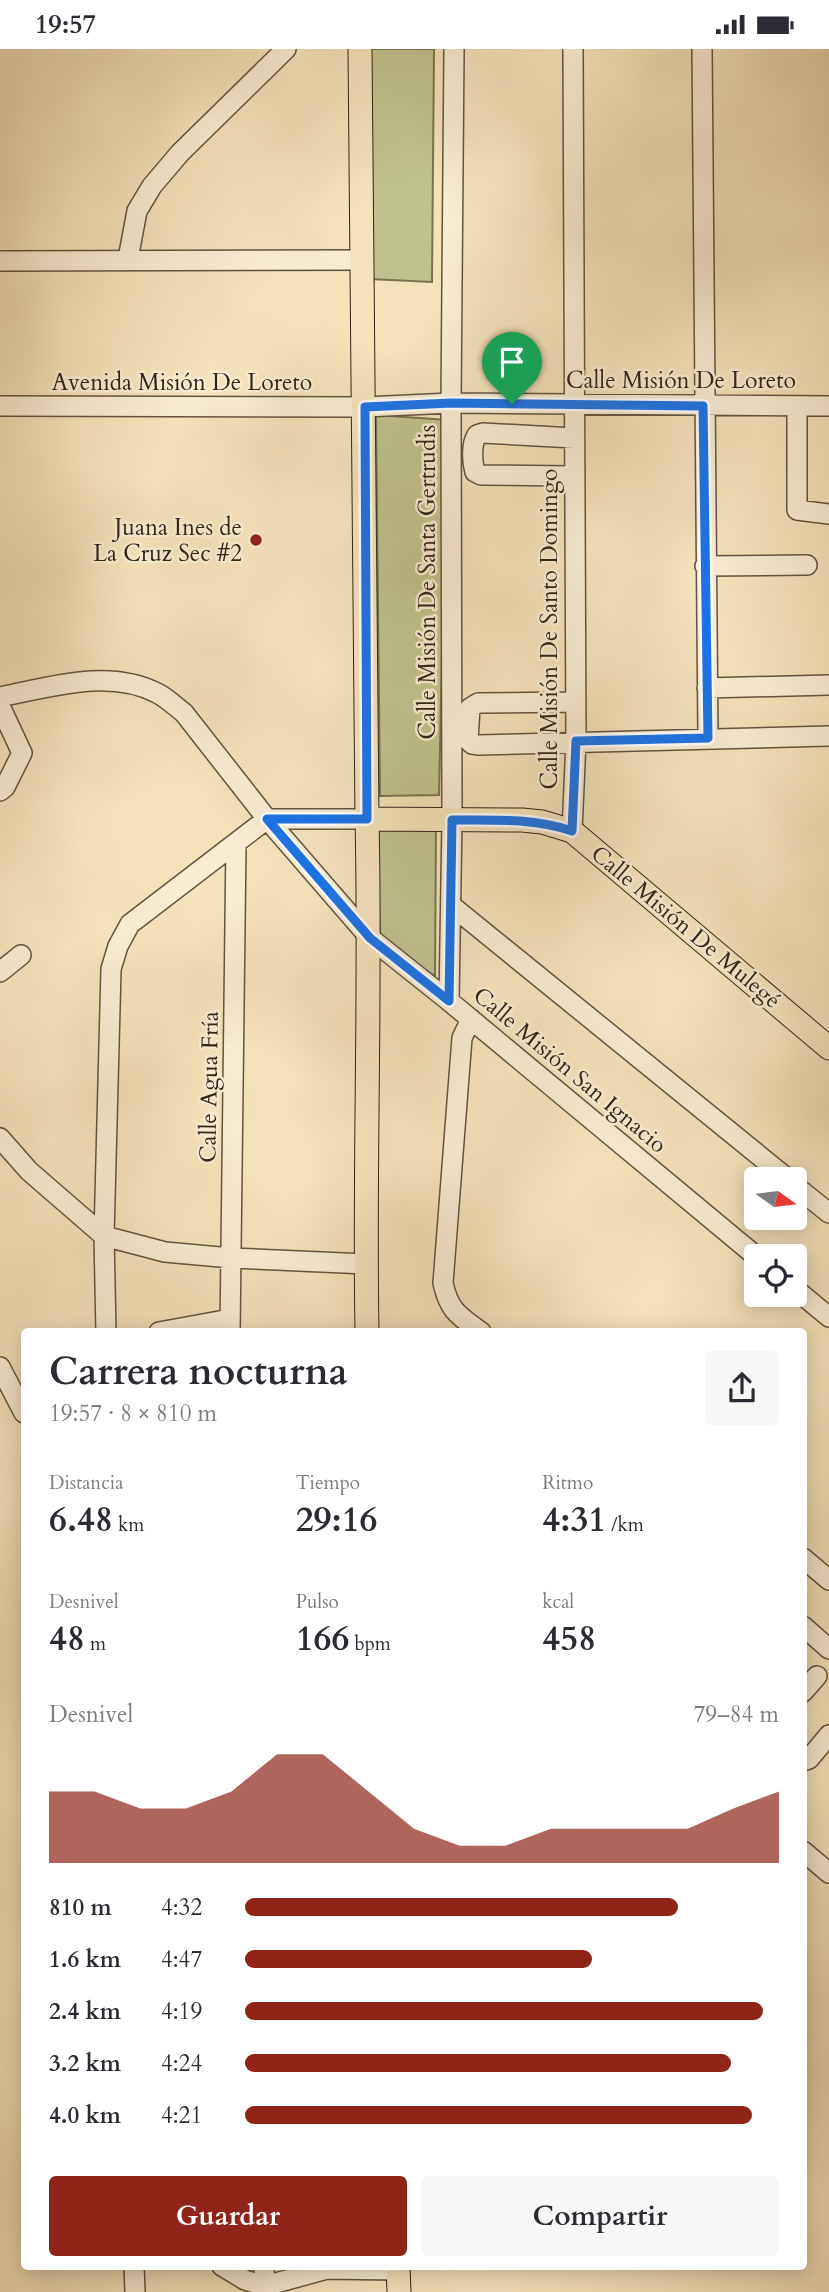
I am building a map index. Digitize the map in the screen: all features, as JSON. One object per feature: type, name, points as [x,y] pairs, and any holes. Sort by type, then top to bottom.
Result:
[{"type":"main road","points":[[360,49],[370,938],[366,1263],[368,1328]]},
{"type":"main road","name":"Calle Misión De Mulegé","points":[[367,819],[522,820],[542,822],[572,831],[829,1048]]},
{"type":"street","points":[[128,259],[137,211],[152,186],[180,153],[286,49]]},
{"type":"street","name":"Calle Misión De Santa Gertrudis","points":[[449,1001],[452,906],[451,403],[454,49]]},
{"type":"street","name":"Calle Misión De Santo Domingo","points":[[572,831],[576,741],[573,49]]},
{"type":"street","points":[[702,49],[703,406],[708,738]]},
{"type":"street","points":[[0,261],[362,260]]},
{"type":"street","name":"Calle Misión De Loreto","points":[[365,407],[451,403],[829,406]]},
{"type":"street","name":"Avenida Misión De Loreto","points":[[0,406],[365,407]]},
{"type":"street","points":[[797,406],[797,510],[829,514]]},
{"type":"street","points":[[574,438],[483,433],[477,435],[474,440],[474,467],[475,472],[481,475],[574,476]]},
{"type":"street","points":[[705,566],[807,565]]},
{"type":"street","name":"Calle Misión San Ignacio","points":[[0,697],[81,681],[124,682],[157,692],[184,713],[267,819],[370,938],[744,1246]]},
{"type":"street","points":[[707,688],[829,685]]},
{"type":"street","points":[[575,702],[478,703],[470,708],[468,740],[479,745],[829,736]]},
{"type":"street","points":[[0,706],[22,753],[5,787],[0,791]]},
{"type":"street","points":[[106,1328],[104,1236],[111,968],[118,946],[130,924],[267,819],[367,819]]},
{"type":"street","name":"Calle Agua Fría","points":[[230,1326],[236,843]]},
{"type":"street","points":[[452,906],[773,1167]]},
{"type":"street","points":[[0,972],[21,955]]},
{"type":"street","points":[[471,1019],[462,1038],[443,1283],[453,1312],[475,1328]]},
{"type":"street","points":[[0,1138],[29,1171],[104,1236],[165,1252],[231,1258],[366,1263]]},
{"type":"street","points":[[807,1195],[829,1213]]},
{"type":"street","points":[[807,1299],[829,1317]]},
{"type":"street","points":[[206,1328],[230,1326]]},
{"type":"street","points":[[0,1367],[21,1407]]},
{"type":"street","points":[[807,1561],[829,1580]]},
{"type":"street","points":[[807,1630],[829,1649]]},
{"type":"street","points":[[807,1687],[817,1676]]},
{"type":"street","points":[[807,1760],[829,1735]]},
{"type":"street","points":[[807,1854],[829,1873]]},
{"type":"street","points":[[134,2270],[135,2292]]},
{"type":"street","points":[[229,2270],[265,2289],[324,2270]]},
{"type":"street","points":[[264,2270],[265,2289]]},
{"type":"street","points":[[337,2270],[398,2276]]},
{"type":"green space","points":[[368,49],[434,49],[432,282],[370,279]]},
{"type":"green space","points":[[376,415],[447,420],[439,795],[380,796]]},
{"type":"green space","points":[[377,817],[436,820],[435,976],[380,941]]},
{"type":"place","name":"Juana Ines de La Cruz Sec #2","points":[[256,540]]},
{"type":"route","points":[[451,403],[512,404],[703,406],[708,738],[576,741],[572,831],[542,822],[522,820],[452,820],[449,1001],[370,938],[267,819],[367,819],[365,407],[451,403]]}]
